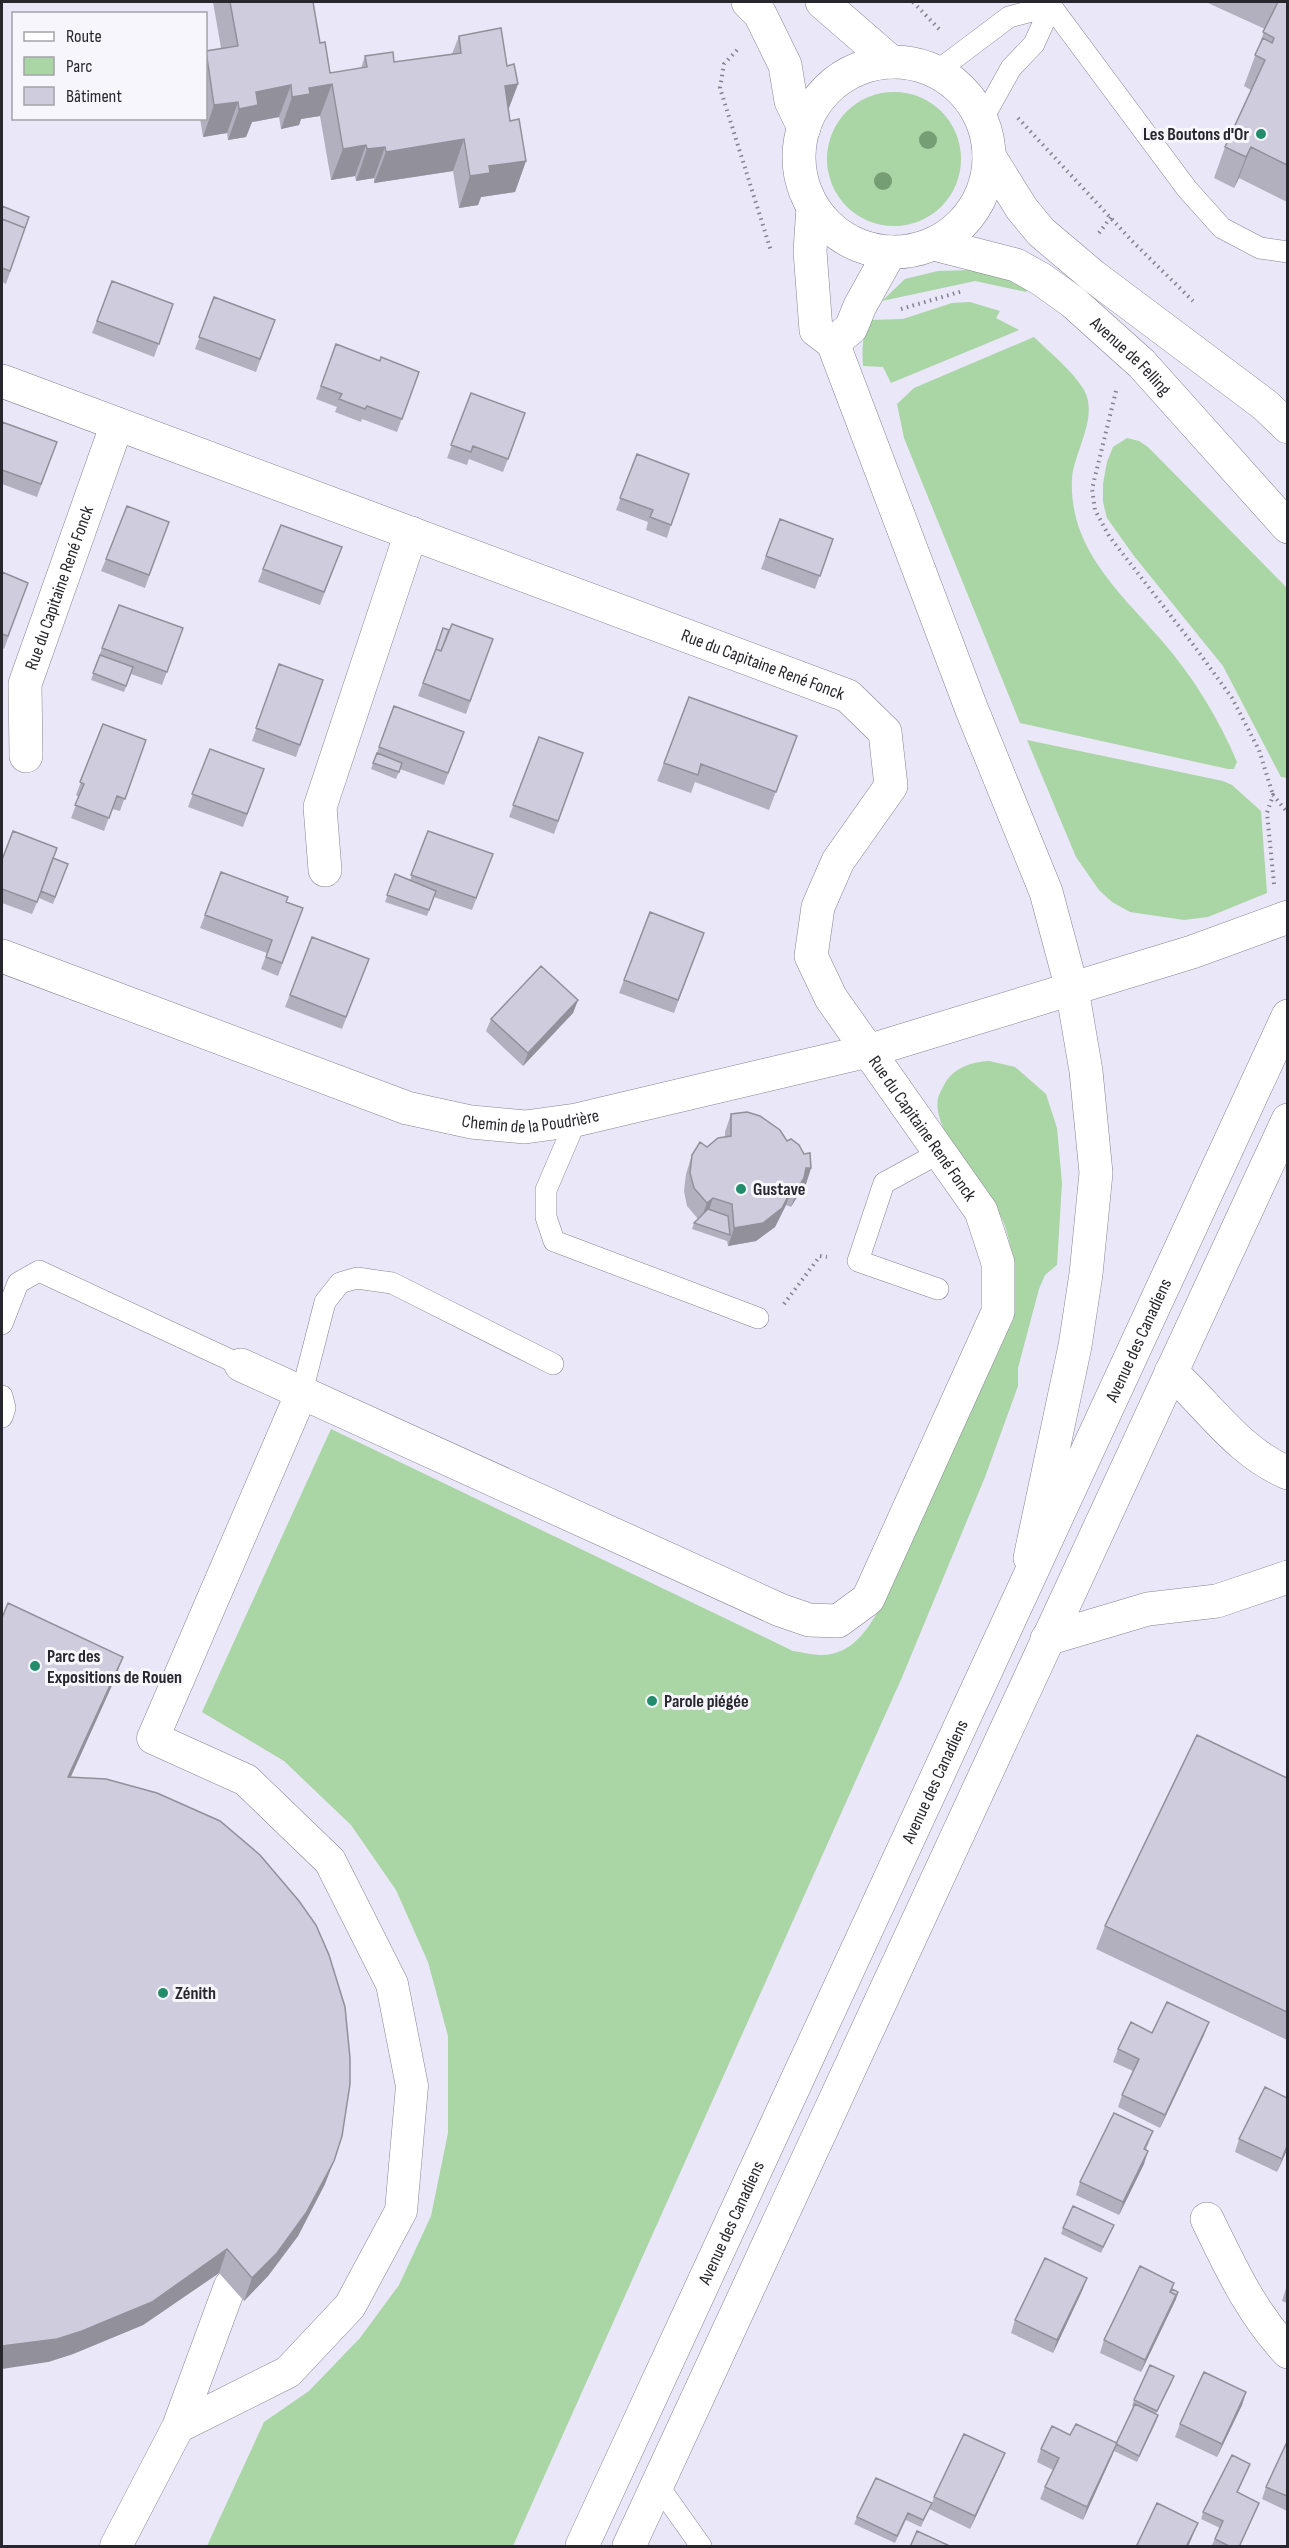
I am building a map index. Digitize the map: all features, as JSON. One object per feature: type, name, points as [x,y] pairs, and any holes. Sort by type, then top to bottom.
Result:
[{"type":"street","points":[[748,2],[760,15],[785,65],[791,101],[804,128]]},
{"type":"street","points":[[822,2],[891,62]]},
{"type":"street","points":[[891,62],[921,66],[936,72],[963,92],[981,120],[988,137],[989,156],[985,187],[979,201],[960,226],[934,244],[906,252],[872,250],[838,234],[813,207],[806,192],[799,160],[804,128],[817,102],[837,82],[863,68],[891,62]]},
{"type":"street","name":"Avenue de Felling","points":[[989,156],[1022,208],[1041,232],[1093,276],[1265,405],[1287,427]]},
{"type":"street","points":[[813,207],[810,251],[816,330],[833,344],[972,710],[1046,892],[1072,989],[1086,1071],[1096,1173],[1086,1274],[1075,1346],[1026,1580]]},
{"type":"street","name":"Avenue de Felling","points":[[934,244],[1016,265],[1074,302],[1142,364],[1287,527]]},
{"type":"street","points":[[833,344],[850,328],[890,252]]},
{"type":"street","name":"Rue du Capitaine René Fonck","points":[[2,381],[848,696],[885,732],[891,786],[838,861],[818,907],[811,956],[831,998],[981,1211],[998,1263],[998,1312],[868,1599],[838,1622],[809,1620],[780,1610],[241,1365]]},
{"type":"street","name":"Rue du Capitaine René Fonck","points":[[26,756],[25,684],[117,424]]},
{"type":"street","points":[[325,870],[320,807],[411,533]]},
{"type":"street","name":"Chemin de la Poudrière","points":[[2,956],[407,1108],[471,1122],[525,1127],[576,1120],[868,1051],[1192,952],[1282,904]]},
{"type":"street","name":"Avenue des Canadiens","points":[[582,2547],[1287,1016]]},
{"type":"street","points":[[629,2547],[1287,1120]]},
{"type":"street","points":[[1171,1372],[1189,1388],[1210,1414],[1235,1439],[1287,1473]]},
{"type":"street","points":[[178,2427],[288,2372],[350,2306],[401,2211],[412,2086],[392,1984],[330,1861],[246,1780],[153,1738],[302,1392]]},
{"type":"street","points":[[1047,1639],[1148,1609],[1217,1601],[1287,1577]]},
{"type":"street","points":[[1207,2219],[1236,2279],[1265,2327],[1287,2352]]},
{"type":"street","points":[[116,2547],[178,2427],[230,2286]]},
{"type":"lane","points":[[936,72],[1009,17],[1050,4]]},
{"type":"lane","points":[[981,120],[1011,68],[1034,44],[1050,4]]},
{"type":"lane","points":[[1050,4],[1187,189],[1222,228],[1260,248],[1287,252]]},
{"type":"lane","points":[[576,1120],[546,1190],[546,1217],[554,1241],[758,1318]]},
{"type":"lane","points":[[938,1289],[858,1261],[884,1183],[939,1153]]},
{"type":"lane","points":[[2,1324],[18,1282],[39,1271],[241,1365]]},
{"type":"lane","points":[[302,1392],[325,1302],[340,1282],[357,1278],[392,1282],[553,1364]]},
{"type":"lane","points":[[2,1396],[5,1408],[2,1417]]},
{"type":"lane","points":[[657,2484],[700,2547]]},
{"type":"path","points":[[913,2],[944,35]]},
{"type":"path","points":[[742,46],[724,64],[720,88],[773,254]]},
{"type":"path","points":[[1017,117],[1111,217]]},
{"type":"path","points":[[897,311],[939,296],[969,290]]},
{"type":"path","points":[[1117,387],[1092,489],[1095,510],[1109,536],[1232,698],[1259,750],[1273,795],[1287,813]]},
{"type":"path","points":[[1273,795],[1267,813],[1273,880],[1282,904]]},
{"type":"path","points":[[758,1318],[782,1305],[820,1256],[858,1261]]},
{"type":"green space","points":[[894,92],[920,97],[941,112],[956,133],[961,159],[956,185],[941,206],[920,221],[894,226],[868,221],[847,206],[832,185],[827,159],[832,133],[847,112],[868,97]]},
{"type":"green space","points":[[971,270],[999,276],[1028,288],[1026,292],[975,281],[882,301],[905,279],[938,271]]},
{"type":"green space","points":[[970,302],[1000,311],[996,318],[1019,330],[891,383],[883,367],[863,366],[863,343],[870,320],[903,319],[952,303]]},
{"type":"green space","points":[[1034,337],[1073,376],[1084,390],[1088,400],[1087,423],[1072,479],[1072,498],[1079,528],[1086,544],[1105,575],[1163,642],[1195,684],[1230,746],[1237,762],[1234,769],[1020,723],[904,438],[897,404],[914,388]]},
{"type":"green space","points":[[1127,438],[1139,441],[1148,447],[1287,588],[1287,778],[1281,777],[1223,666],[1134,556],[1107,518],[1103,502],[1103,484],[1107,462],[1113,447]]},
{"type":"green space","points":[[1027,740],[1223,781],[1232,785],[1261,811],[1267,893],[1208,917],[1184,920],[1130,912],[1112,902],[1099,890],[1076,857]]},
{"type":"green space","points":[[989,1061],[1015,1067],[1046,1094],[1057,1128],[1062,1183],[1057,1265],[1045,1275],[1039,1289],[1018,1368],[1018,1386],[985,1477],[903,1675],[513,2546],[207,2546],[264,2422],[309,2391],[360,2338],[399,2285],[431,2216],[448,2133],[448,2036],[428,1962],[396,1890],[351,1825],[284,1761],[202,1712],[331,1429],[793,1651],[821,1655],[843,1650],[866,1630],[883,1603],[1014,1318],[1013,1260],[1005,1226],[988,1195],[953,1146],[938,1113],[938,1096],[952,1074],[969,1065]]},
{"type":"building","points":[[230,2],[313,2],[320,43],[325,42],[330,73],[367,67],[365,56],[393,52],[394,62],[461,53],[459,36],[501,28],[507,66],[514,64],[518,84],[505,86],[510,121],[519,119],[526,161],[489,166],[490,173],[470,176],[464,139],[386,152],[385,147],[367,149],[366,145],[343,149],[332,84],[309,88],[310,94],[292,97],[291,85],[256,92],[258,105],[239,109],[238,102],[214,105],[207,51],[238,46]]},
{"type":"building","points":[[1278,2],[1287,2],[1287,165],[1251,147],[1246,157],[1225,147],[1265,60],[1255,55],[1263,38],[1272,43],[1274,38],[1263,32]]},
{"type":"building","points":[[2,206],[29,217],[25,228],[2,219]]},
{"type":"building","points":[[2,219],[25,228],[10,271],[2,268]]},
{"type":"building","points":[[112,281],[173,304],[159,344],[97,321]]},
{"type":"building","points":[[214,297],[275,320],[260,359],[199,337]]},
{"type":"building","points":[[336,344],[380,361],[381,357],[419,372],[402,419],[367,406],[365,409],[339,399],[342,394],[321,386]]},
{"type":"building","points":[[471,393],[525,413],[508,459],[473,446],[471,452],[451,445]]},
{"type":"building","points":[[2,422],[57,442],[41,484],[2,470]]},
{"type":"building","points":[[637,454],[689,474],[671,525],[650,517],[653,510],[620,498]]},
{"type":"building","points":[[127,506],[169,522],[149,575],[106,559]]},
{"type":"building","points":[[780,519],[833,539],[820,576],[766,556]]},
{"type":"building","points":[[281,525],[342,547],[324,592],[263,569]]},
{"type":"building","points":[[2,572],[28,583],[8,636],[2,634]]},
{"type":"building","points":[[119,605],[183,628],[167,672],[102,648]]},
{"type":"building","points":[[452,624],[493,639],[470,701],[423,683],[436,649],[441,651]]},
{"type":"building","points":[[443,628],[449,630],[441,651],[436,649]]},
{"type":"building","points":[[100,655],[133,667],[126,686],[93,673]]},
{"type":"building","points":[[279,664],[323,680],[300,745],[256,728]]},
{"type":"building","points":[[689,697],[797,736],[776,792],[701,764],[698,775],[664,763]]},
{"type":"building","points":[[394,706],[464,732],[448,773],[379,747]]},
{"type":"building","points":[[103,724],[146,740],[125,799],[117,796],[109,818],[75,805],[84,784],[80,782]]},
{"type":"building","points":[[539,737],[583,753],[558,821],[513,805]]},
{"type":"building","points":[[210,749],[264,769],[247,814],[192,794]]},
{"type":"building","points":[[377,753],[402,763],[399,772],[373,763]]},
{"type":"building","points":[[13,831],[57,848],[37,902],[2,889],[2,860]]},
{"type":"building","points":[[428,831],[493,854],[476,898],[411,875]]},
{"type":"building","points":[[53,858],[68,864],[55,897],[41,891]]},
{"type":"building","points":[[221,872],[288,897],[286,902],[303,908],[282,963],[266,957],[272,940],[205,915]]},
{"type":"building","points":[[395,874],[436,891],[429,910],[387,895]]},
{"type":"building","points":[[650,912],[704,933],[678,1000],[624,980]]},
{"type":"building","points":[[312,937],[369,959],[346,1017],[290,995]]},
{"type":"building","points":[[541,966],[578,1000],[528,1053],[491,1019]]},
{"type":"building","name":"Gustave","points":[[747,1112],[760,1116],[780,1130],[787,1141],[791,1139],[799,1145],[804,1154],[810,1153],[811,1168],[806,1168],[804,1178],[798,1188],[793,1187],[782,1208],[763,1223],[734,1228],[732,1204],[713,1198],[707,1203],[694,1188],[690,1173],[692,1155],[700,1142],[707,1147],[718,1138],[731,1136],[731,1114]]},
{"type":"building","points":[[708,1209],[728,1216],[730,1235],[694,1223]]},
{"type":"building","name":"Zénith","points":[[8,1603],[123,1657],[68,1777],[106,1779],[157,1793],[220,1821],[260,1855],[299,1901],[316,1925],[329,1955],[345,2007],[350,2084],[342,2136],[334,2161],[306,2213],[277,2253],[252,2278],[227,2249],[152,2302],[57,2339],[2,2346],[2,1618]]},
{"type":"building","points":[[1197,1735],[1287,1778],[1287,2012],[1105,1926]]},
{"type":"building","points":[[1167,2002],[1209,2022],[1165,2115],[1122,2095],[1139,2059],[1118,2049],[1131,2022],[1152,2033]]},
{"type":"building","points":[[1265,2087],[1287,2098],[1287,2146],[1282,2159],[1239,2139]]},
{"type":"building","points":[[1114,2113],[1153,2131],[1144,2149],[1148,2151],[1123,2202],[1080,2182]]},
{"type":"building","points":[[1073,2206],[1114,2225],[1103,2247],[1063,2228]]},
{"type":"building","points":[[1045,2258],[1087,2278],[1057,2340],[1015,2320]]},
{"type":"building","points":[[1140,2266],[1174,2283],[1170,2292],[1176,2295],[1145,2360],[1104,2340]]},
{"type":"building","points":[[1172,2289],[1178,2292],[1174,2301],[1176,2295],[1170,2292]]},
{"type":"building","points":[[1150,2365],[1174,2376],[1157,2411],[1134,2400]]},
{"type":"building","points":[[1204,2372],[1246,2392],[1222,2444],[1180,2424]]},
{"type":"building","points":[[1135,2404],[1158,2415],[1139,2456],[1116,2444]]},
{"type":"building","points":[[1076,2424],[1117,2443],[1087,2507],[1045,2487],[1059,2458],[1041,2449],[1052,2426],[1070,2435]]},
{"type":"building","points":[[964,2434],[1005,2453],[975,2516],[934,2497]]},
{"type":"building","points":[[1287,2445],[1287,2496],[1266,2487]]},
{"type":"building","points":[[1232,2455],[1250,2464],[1237,2492],[1259,2503],[1239,2547],[1231,2547],[1215,2539],[1223,2521],[1203,2512]]},
{"type":"building","points":[[876,2478],[932,2503],[923,2520],[908,2513],[897,2536],[857,2517]]},
{"type":"building","points":[[1157,2503],[1198,2523],[1186,2547],[1136,2547]]},
{"type":"building","points":[[917,2531],[952,2547],[910,2547]]},
{"type":"place","name":"Les Boutons d'Or","points":[[1261,134]]},
{"type":"place","name":"Gustave","points":[[741,1189]]},
{"type":"place","name":"Parc des Expositions de Rouen","points":[[35,1666]]},
{"type":"place","name":"Parole piégée","points":[[652,1701]]},
{"type":"place","name":"Zénith","points":[[163,1993]]}]
